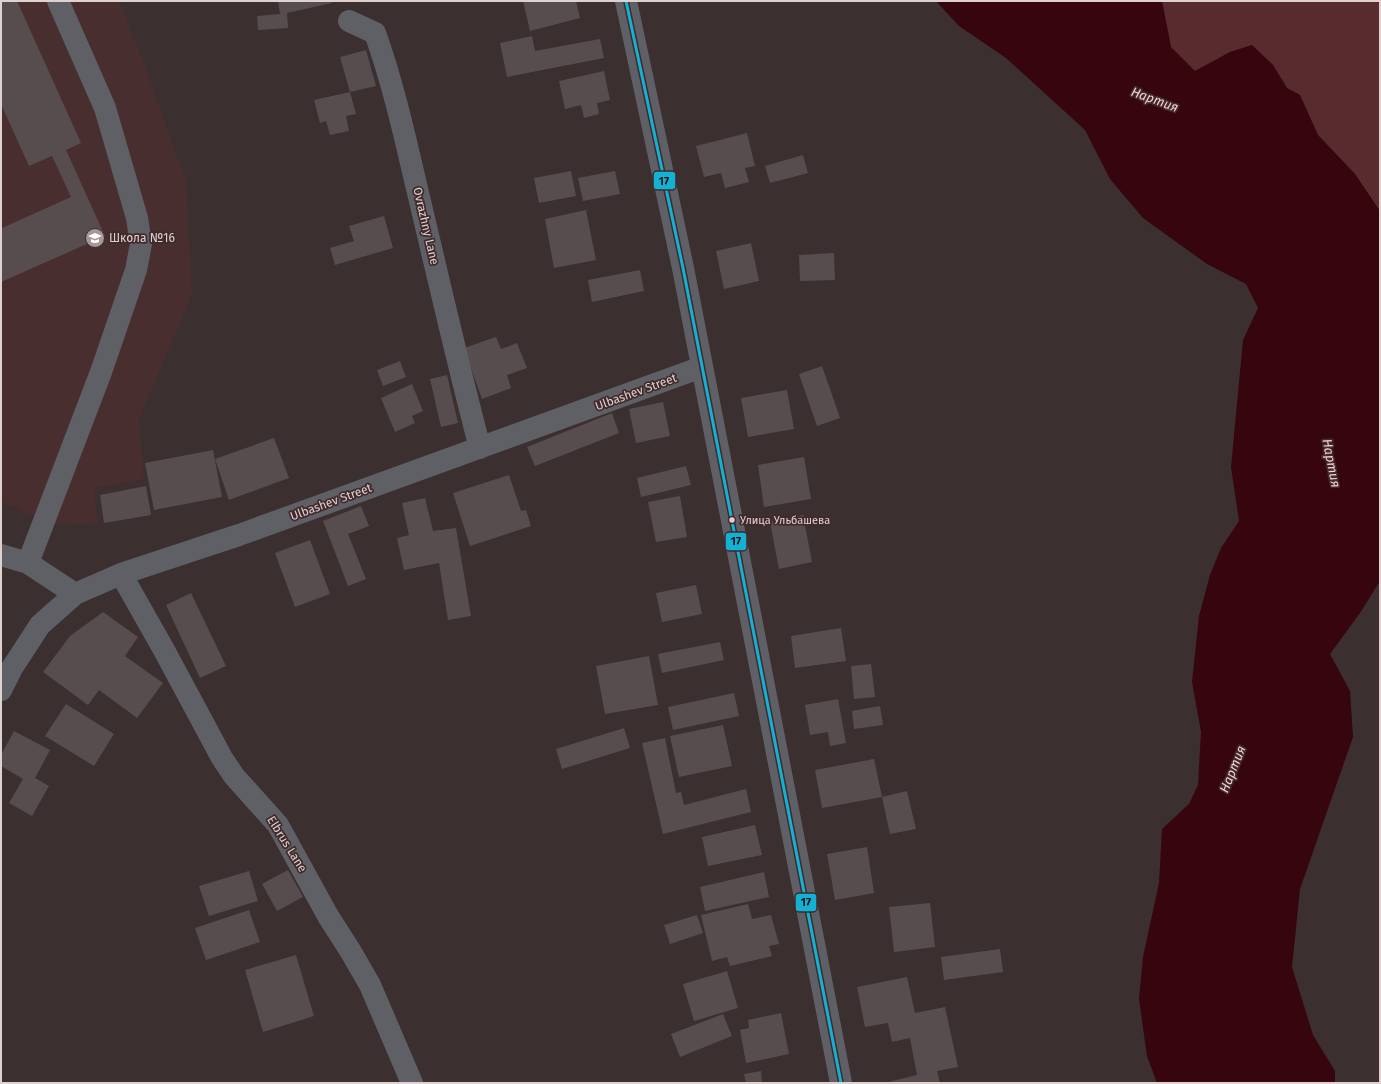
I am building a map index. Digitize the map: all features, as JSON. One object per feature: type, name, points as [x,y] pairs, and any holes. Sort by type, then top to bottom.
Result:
[{"type":"street","points":[[28,563],[101,372],[136,270],[141,244],[138,218],[105,108],[58,1]]},
{"type":"street","points":[[626,1],[673,220],[841,1083]]},
{"type":"street","name":"Ovrazhny Lane","points":[[349,21],[375,33],[384,59],[480,448]]},
{"type":"street","name":"Ulbashev Street","points":[[1,690],[12,668],[40,625],[74,594],[121,574],[239,535],[702,367]]},
{"type":"street","points":[[1,555],[28,563],[74,594]]},
{"type":"street","name":"Elbrus Lane","points":[[121,574],[222,758],[234,776],[278,825],[328,916],[370,985],[412,1083]]},
{"type":"shaded area","name":"Школа №16","points":[[1,1],[119,1],[146,69],[186,182],[192,294],[139,419],[144,479],[94,488],[98,523],[64,525],[27,513],[1,502]]},
{"type":"shaded area","points":[[1162,1],[1380,1],[1380,211],[1355,174],[1318,135],[1300,95],[1287,88],[1273,65],[1251,45],[1230,52],[1195,71],[1171,47]]},
{"type":"water","name":"Нартия","points":[[936,1],[1162,1],[1171,47],[1195,71],[1230,52],[1252,45],[1273,65],[1287,88],[1300,95],[1318,135],[1355,174],[1380,211],[1380,581],[1360,613],[1330,654],[1350,691],[1353,737],[1300,889],[1292,967],[1313,1035],[1335,1071],[1335,1083],[1157,1083],[1147,1056],[1139,999],[1143,957],[1159,883],[1162,829],[1189,804],[1198,785],[1201,732],[1192,682],[1199,616],[1210,575],[1221,548],[1239,521],[1231,467],[1243,340],[1258,308],[1246,284],[1207,264],[1143,218],[1110,179],[1085,130],[1006,58],[959,26]]},
{"type":"building","points":[[1,1],[17,1],[81,143],[66,150],[105,236],[1,282],[1,225],[2,228],[71,197],[52,156],[29,166],[1,104]]},
{"type":"building","points":[[278,1],[331,1],[332,3],[287,13],[288,28],[258,30],[257,16],[280,14]]},
{"type":"building","points":[[523,1],[576,1],[580,18],[530,31]]},
{"type":"building","points":[[532,36],[535,51],[600,39],[604,58],[507,77],[500,43]]},
{"type":"building","points":[[366,50],[376,86],[350,92],[340,57]]},
{"type":"building","points":[[604,71],[610,100],[597,103],[599,114],[584,118],[581,105],[565,109],[559,81]]},
{"type":"building","points":[[350,92],[356,114],[346,116],[349,131],[330,135],[326,121],[320,123],[314,100]]},
{"type":"building","points":[[747,133],[755,166],[745,168],[749,182],[725,188],[721,173],[704,177],[696,146]]},
{"type":"building","points":[[803,155],[808,173],[770,183],[765,166]]},
{"type":"building","points":[[571,171],[576,196],[539,203],[534,178]]},
{"type":"building","points":[[615,171],[620,194],[583,201],[578,178]]},
{"type":"building","points":[[586,210],[596,260],[554,268],[545,219]]},
{"type":"building","points":[[384,216],[393,248],[335,265],[330,248],[354,241],[349,226]]},
{"type":"building","points":[[751,243],[759,281],[724,289],[716,251]]},
{"type":"building","points":[[834,253],[835,280],[800,281],[799,255]]},
{"type":"building","points":[[640,270],[644,291],[592,302],[588,280]]},
{"type":"building","points":[[496,337],[501,349],[517,343],[527,368],[507,375],[511,388],[482,399],[464,348]]},
{"type":"building","points":[[400,361],[406,377],[383,386],[377,370]]},
{"type":"building","points":[[822,366],[840,418],[817,426],[799,374]]},
{"type":"building","points":[[447,375],[458,423],[441,427],[430,379]]},
{"type":"building","points":[[412,384],[423,411],[412,416],[415,423],[395,432],[381,398]]},
{"type":"building","points":[[787,390],[794,429],[748,437],[741,398]]},
{"type":"building","points":[[663,402],[670,436],[636,443],[629,409]]},
{"type":"building","points":[[612,413],[619,433],[535,466],[527,447]]},
{"type":"building","points":[[274,438],[289,478],[229,500],[215,459]]},
{"type":"building","points":[[213,450],[222,497],[154,510],[145,463]]},
{"type":"building","points":[[804,457],[811,499],[764,507],[758,465]]},
{"type":"building","points":[[686,466],[691,485],[641,497],[637,478]]},
{"type":"building","points":[[509,475],[521,511],[526,510],[531,526],[470,546],[453,493]]},
{"type":"building","points":[[146,486],[151,515],[104,523],[100,495]]},
{"type":"building","points":[[680,496],[687,537],[656,542],[648,502]]},
{"type":"building","points":[[425,498],[433,531],[456,528],[471,616],[448,620],[439,563],[404,570],[397,538],[409,535],[402,503]]},
{"type":"building","points":[[361,506],[369,526],[348,534],[366,579],[348,586],[323,521]]},
{"type":"building","points":[[803,515],[812,562],[779,569],[770,522]]},
{"type":"building","points":[[310,540],[330,594],[295,607],[275,553]]},
{"type":"building","points":[[696,585],[702,614],[662,622],[656,593]]},
{"type":"building","points":[[191,593],[226,666],[200,678],[166,605]]},
{"type":"building","points":[[103,612],[138,637],[125,656],[163,683],[137,718],[99,690],[88,705],[43,672],[70,636]]},
{"type":"building","points":[[841,628],[846,661],[795,668],[791,636]]},
{"type":"building","points":[[720,642],[724,660],[662,673],[658,654]]},
{"type":"building","points":[[649,656],[658,705],[605,714],[596,666]]},
{"type":"building","points":[[871,664],[875,697],[854,699],[851,666]]},
{"type":"building","points":[[734,693],[739,716],[673,730],[668,707]]},
{"type":"building","points":[[838,699],[846,743],[830,746],[828,732],[810,735],[805,705]]},
{"type":"building","points":[[66,704],[114,734],[94,766],[45,736]]},
{"type":"building","points":[[880,706],[883,725],[854,729],[852,711]]},
{"type":"building","points":[[723,725],[732,766],[679,777],[670,736]]},
{"type":"building","points":[[624,728],[630,748],[562,769],[556,749]]},
{"type":"building","points":[[14,731],[50,750],[35,778],[49,786],[32,816],[9,803],[23,779],[1,766],[1,755]]},
{"type":"building","points":[[665,738],[676,793],[681,792],[684,805],[746,789],[751,812],[663,834],[642,743]]},
{"type":"building","points":[[874,759],[882,797],[822,808],[815,770]]},
{"type":"building","points":[[907,791],[916,829],[890,834],[882,797]]},
{"type":"building","points":[[755,825],[762,855],[708,866],[702,837]]},
{"type":"building","points":[[867,847],[874,893],[835,900],[827,854]]},
{"type":"building","points":[[288,870],[303,897],[277,911],[262,884]]},
{"type":"building","points":[[249,871],[258,901],[209,916],[199,886]]},
{"type":"building","points":[[764,872],[769,897],[705,911],[700,887]]},
{"type":"building","points":[[930,903],[935,947],[894,952],[889,907]]},
{"type":"building","points":[[748,904],[752,919],[771,915],[779,944],[769,946],[772,956],[730,966],[727,957],[712,961],[701,915]]},
{"type":"building","points":[[249,910],[260,942],[206,960],[195,928]]},
{"type":"building","points":[[697,915],[703,933],[670,944],[664,925]]},
{"type":"building","points":[[1000,949],[1003,972],[944,980],[941,957]]},
{"type":"building","points":[[296,955],[314,1016],[263,1032],[245,970]]},
{"type":"building","points":[[727,971],[738,1008],[694,1021],[683,984]]},
{"type":"building","points":[[907,977],[915,1013],[945,1007],[958,1067],[937,1071],[940,1083],[884,1083],[917,1075],[910,1038],[892,1042],[888,1023],[865,1027],[857,987]]},
{"type":"building","points":[[781,1013],[789,1054],[746,1063],[740,1030],[749,1028],[748,1020]]},
{"type":"building","points":[[723,1014],[732,1036],[680,1057],[671,1034]]},
{"type":"building","points":[[761,1071],[762,1083],[746,1083],[744,1074]]},
{"type":"transit line","name":"17","points":[[626,1],[683,268],[841,1083]]},
{"type":"place","name":"Школа №16","points":[[95,238]]},
{"type":"place","name":"Улица Ульбашева","points":[[732,520]]}]
